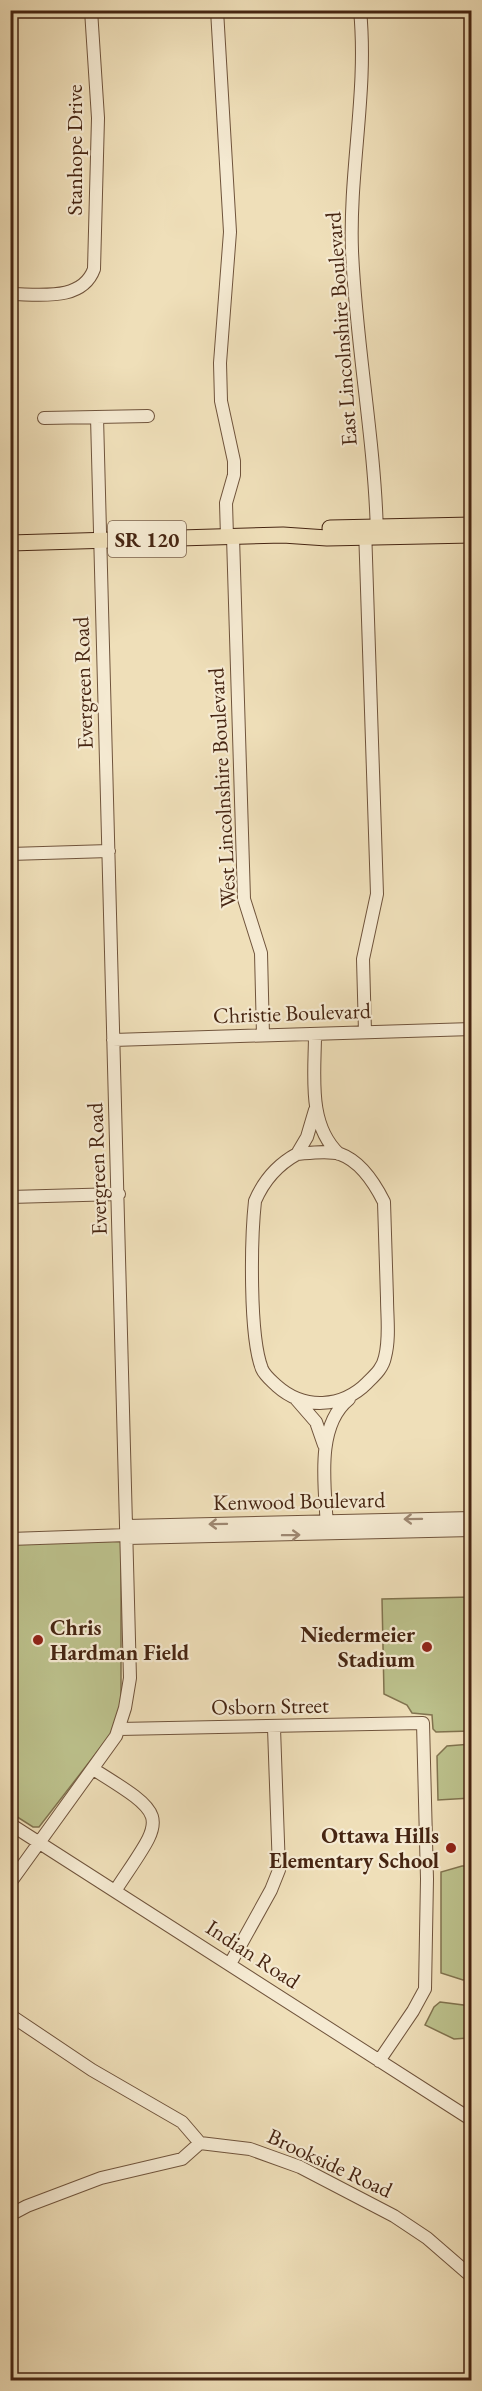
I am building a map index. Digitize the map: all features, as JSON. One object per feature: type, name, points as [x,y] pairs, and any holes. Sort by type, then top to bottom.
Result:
[{"type":"main road","name":"SR 120","points":[[10,543],[283,535],[327,528],[371,532],[470,526]]},
{"type":"street","name":"Stanhope Drive","points":[[10,294],[64,294],[84,286],[91,278],[95,258],[98,118],[91,10]]},
{"type":"street","name":"West Lincolnshire Boulevard","points":[[217,10],[230,232],[220,363],[221,401],[234,461],[234,475],[226,503],[230,537],[244,898],[261,953],[263,1035]]},
{"type":"street","name":"East Lincolnshire Boulevard","points":[[360,10],[363,77],[354,173],[352,250],[376,488],[371,532],[377,894],[363,958],[365,1032]]},
{"type":"street","points":[[44,418],[148,416]]},
{"type":"street","name":"Evergreen Road","points":[[10,1882],[119,1729],[130,1677],[97,417]]},
{"type":"street","points":[[10,854],[109,851]]},
{"type":"street","name":"Christie Boulevard","points":[[113,1040],[471,1029]]},
{"type":"street","points":[[315,1034],[316,1106],[325,1136],[339,1154],[365,1172],[375,1184],[384,1202],[388,1333],[386,1356],[376,1375],[351,1397],[332,1419],[325,1449],[327,1528]]},
{"type":"street","points":[[297,1154],[307,1137],[316,1106]]},
{"type":"street","points":[[325,1449],[316,1422],[296,1399],[272,1381],[263,1371],[259,1359],[255,1334],[253,1221],[255,1201],[262,1185],[284,1161],[297,1154],[339,1154]]},
{"type":"street","points":[[10,1197],[119,1194]]},
{"type":"street","points":[[296,1399],[323,1403],[351,1397]]},
{"type":"street","name":"Kenwood Boulevard","points":[[327,1528],[471,1518]]},
{"type":"street","name":"Kenwood Boulevard","points":[[10,1539],[127,1533],[327,1528],[471,1530]]},
{"type":"street","name":"Osborn Street","points":[[119,1729],[273,1728],[423,1723],[427,1890],[425,1989],[379,2061]]},
{"type":"street","points":[[230,1964],[271,1890],[279,1870],[273,1728]]},
{"type":"street","points":[[93,1768],[143,1800],[154,1820],[152,1835],[115,1891]]},
{"type":"street","name":"Indian Road","points":[[10,1824],[471,2120]]},
{"type":"street","points":[[10,2015],[92,2070],[182,2122],[200,2143],[182,2159],[101,2178],[27,2206],[10,2215]]},
{"type":"street","name":"Brookside Road","points":[[200,2143],[250,2150],[300,2168],[394,2216],[427,2238],[471,2277]]},
{"type":"green space","points":[[121,1541],[121,1705],[111,1734],[39,1827],[33,1827],[11,1813],[11,1544]]},
{"type":"green space","name":"Niedermeier Stadium","points":[[471,1597],[471,1731],[436,1732],[433,1729],[432,1715],[412,1713],[407,1705],[384,1694],[382,1599]]},
{"type":"green space","points":[[471,1744],[471,1798],[438,1800],[437,1756],[447,1746]]},
{"type":"green space","points":[[462,1866],[472,1866],[471,1979],[463,1980],[441,1973],[441,1872]]},
{"type":"green space","points":[[440,2002],[471,2006],[471,2033],[468,2038],[454,2039],[425,2025],[434,2007]]},
{"type":"place","name":"Chris Hardman Field","points":[[38,1640]]},
{"type":"place","name":"Niedermeier Stadium","points":[[427,1647]]},
{"type":"place","name":"Ottawa Hills Elementary School","points":[[451,1848]]}]
